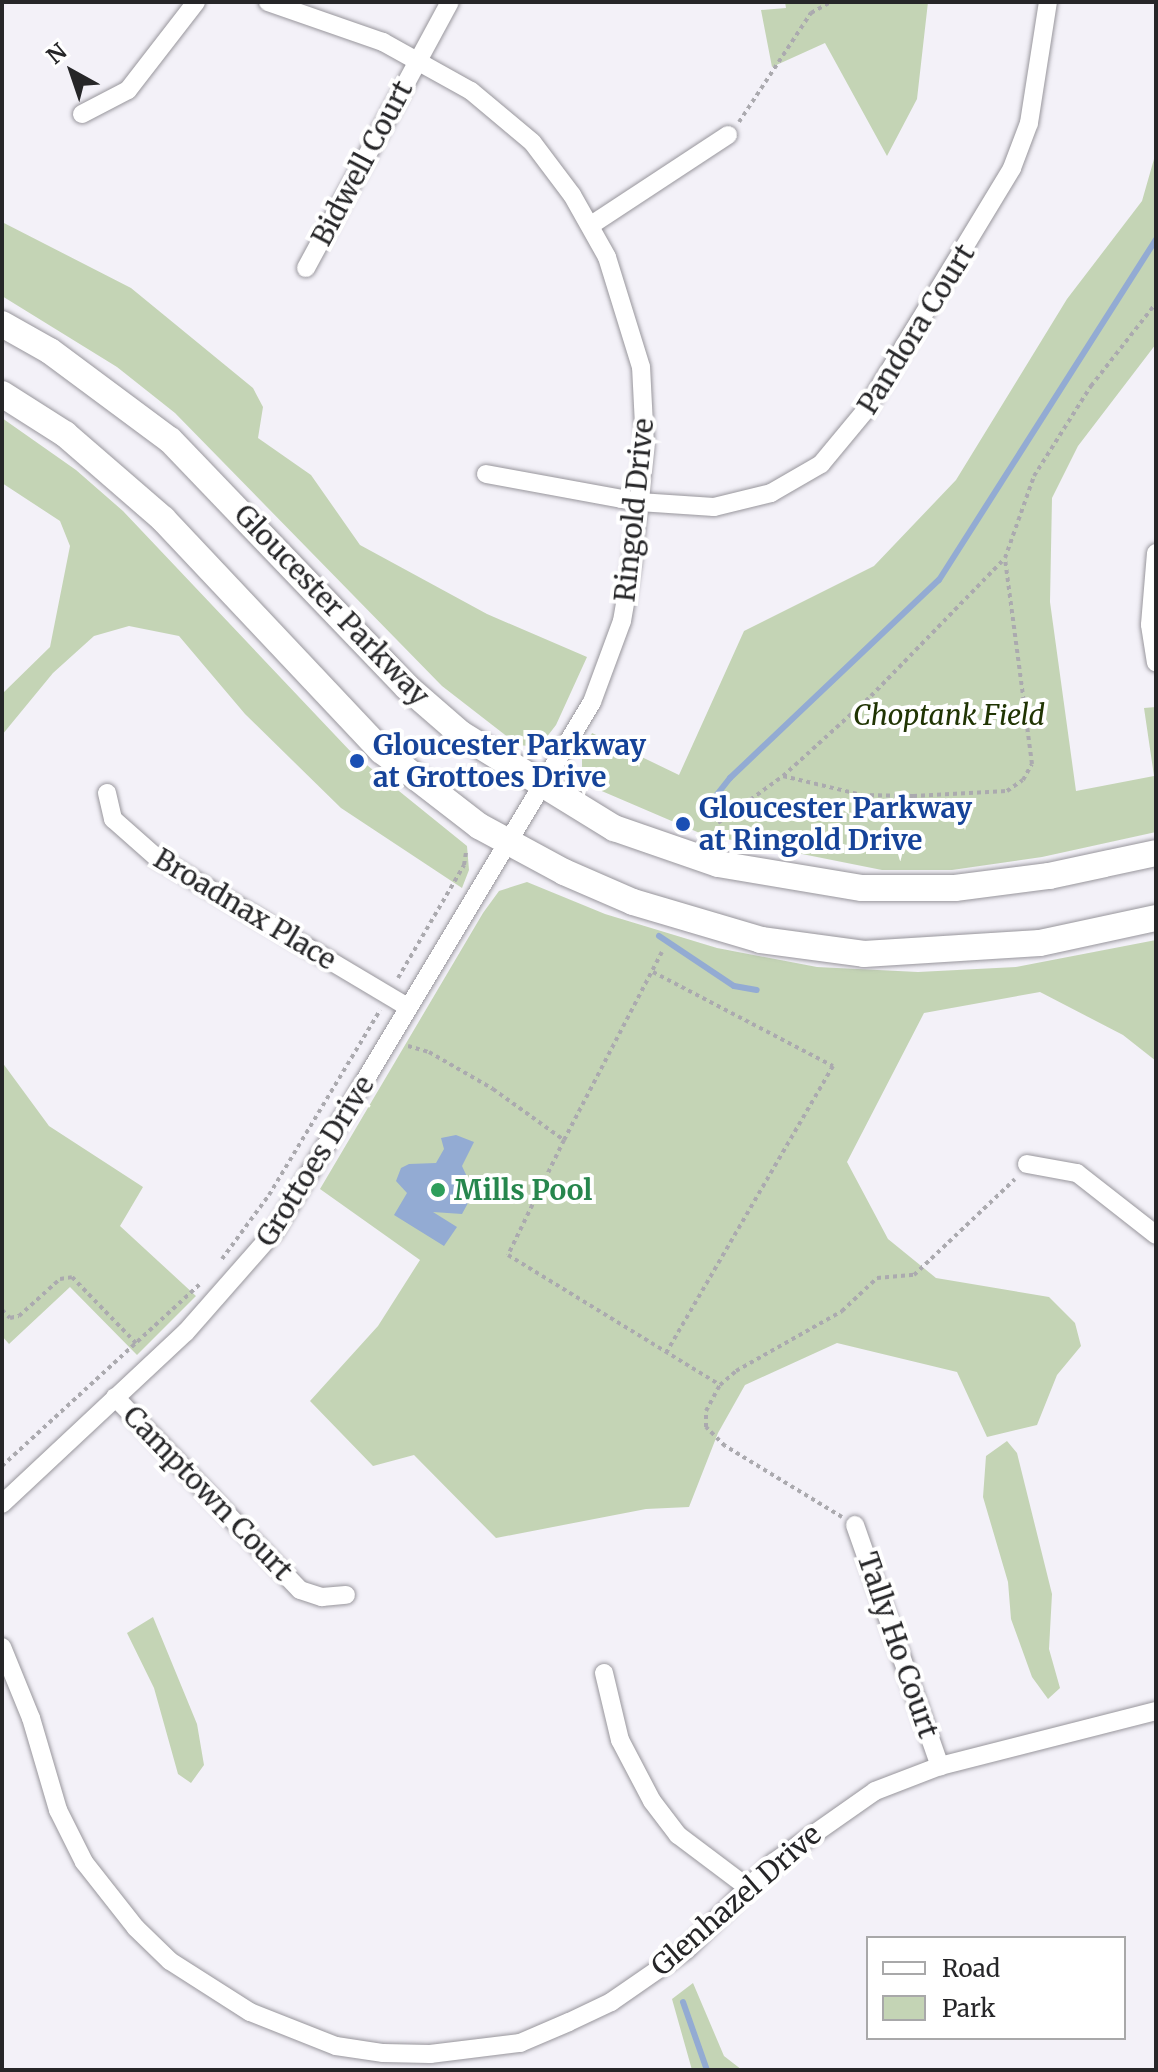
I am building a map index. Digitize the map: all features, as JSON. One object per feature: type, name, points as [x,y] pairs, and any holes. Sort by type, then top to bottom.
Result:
[{"type":"main road","name":"Gloucester Parkway","points":[[2,324],[61,359],[170,440],[407,687],[461,734],[541,788],[614,828],[673,851],[787,878],[862,888],[955,888],[1049,876],[1156,853]]},
{"type":"main road","points":[[2,394],[65,434],[129,488],[382,751],[506,843],[633,902],[761,940],[864,954],[1040,943],[1156,918]]},
{"type":"street","points":[[82,114],[136,83],[196,2]]},
{"type":"street","name":"Ringold Drive","points":[[268,2],[418,58],[514,125],[591,225],[625,304],[641,367],[645,445],[622,621],[604,674],[541,788],[506,843]]},
{"type":"street","name":"Bidwell Court","points":[[306,268],[450,2]]},
{"type":"street","name":"Pandora Court","points":[[486,474],[688,508],[740,503],[804,476],[842,442],[946,285],[1012,168],[1033,101],[1048,2]]},
{"type":"street","points":[[591,225],[728,135]]},
{"type":"street","points":[[1156,553],[1150,625],[1156,663]]},
{"type":"street","name":"Broadnax Place","points":[[107,793],[113,819],[156,857],[408,1007]]},
{"type":"street","name":"Grottoes Drive","points":[[2,1504],[186,1332],[274,1232],[506,843]]},
{"type":"street","points":[[1027,1164],[1077,1173],[1156,1235]]},
{"type":"street","name":"Camptown Court","points":[[115,1397],[300,1590],[322,1597],[346,1595]]},
{"type":"street","name":"Tally Ho Court","points":[[855,1525],[940,1766]]},
{"type":"street","name":"Glenhazel Drive","points":[[2,1647],[31,1718],[58,1810],[105,1892],[170,1961],[209,1988],[280,2026],[336,2046],[430,2054],[520,2043],[611,2002],[686,1950],[747,1887],[829,1819],[875,1791],[940,1766],[1156,1711]]},
{"type":"street","points":[[604,1673],[620,1740],[652,1801],[678,1835],[747,1887]]},
{"type":"path","points":[[728,135],[763,92],[811,13],[831,2]]},
{"type":"path","points":[[718,823],[783,776],[871,696],[1005,558],[1034,476],[1091,386],[1156,303]]},
{"type":"path","points":[[783,776],[862,795],[900,796],[1007,791],[1023,780],[1032,764],[1005,558]]},
{"type":"path","points":[[2,1466],[212,1272],[240,1236],[372,1023],[464,865],[466,852]]},
{"type":"path","points":[[662,952],[508,1255],[720,1385]]},
{"type":"path","points":[[653,972],[833,1066],[667,1351]]},
{"type":"path","points":[[372,1023],[493,1089],[564,1140]]},
{"type":"path","points":[[855,1525],[711,1433],[706,1411],[720,1385],[753,1360],[842,1311],[877,1278],[914,1275],[999,1199],[1027,1164]]},
{"type":"path","points":[[2,1310],[10,1318],[19,1316],[60,1279],[72,1277],[136,1343]]},
{"type":"green space","points":[[785,2],[928,2],[917,99],[887,156],[825,43],[772,67],[761,10],[786,8]]},
{"type":"green space","name":"Choptank Field","points":[[1156,152],[1156,344],[1078,446],[1052,498],[1050,602],[1076,791],[1154,776],[1144,708],[1156,707],[1156,832],[1042,857],[952,870],[882,870],[702,834],[590,786],[582,772],[582,755],[592,733],[679,775],[744,631],[874,566],[956,480],[1067,299],[1142,201]]},
{"type":"green space","points":[[2,222],[131,288],[253,388],[263,407],[258,438],[311,475],[360,545],[487,614],[587,657],[556,725],[539,747],[518,745],[442,686],[175,413],[117,367],[2,296]]},
{"type":"green space","points":[[2,418],[76,470],[123,511],[352,753],[467,846],[469,870],[462,888],[341,808],[245,714],[179,636],[129,626],[94,636],[53,673],[2,735],[2,694],[50,647],[70,546],[60,521],[2,483]]},
{"type":"green space","points":[[527,882],[605,914],[717,948],[817,967],[918,972],[1016,967],[1156,940],[1156,1061],[1123,1035],[1040,992],[924,1013],[847,1162],[888,1239],[936,1278],[1049,1297],[1075,1323],[1081,1346],[1057,1375],[1037,1425],[987,1437],[957,1372],[837,1343],[745,1385],[718,1433],[689,1507],[646,1509],[496,1538],[414,1455],[373,1466],[310,1401],[378,1326],[420,1260],[320,1189],[483,913],[499,891]]},
{"type":"green space","points":[[2,1062],[49,1126],[143,1187],[120,1226],[196,1296],[137,1355],[70,1287],[9,1344],[2,1336]]},
{"type":"green space","points":[[1007,1441],[1017,1453],[1052,1594],[1049,1649],[1060,1688],[1048,1699],[1032,1677],[1011,1619],[1008,1582],[983,1497],[986,1456]]},
{"type":"green space","points":[[153,1617],[197,1724],[204,1765],[191,1783],[178,1774],[154,1688],[127,1633]]},
{"type":"green space","points":[[693,1983],[724,2056],[742,2070],[692,2070],[672,1999]]},
{"type":"water","name":"Mills Pool","points":[[456,1135],[474,1142],[462,1166],[474,1192],[462,1214],[433,1212],[457,1227],[444,1246],[394,1215],[407,1193],[396,1181],[401,1168],[409,1164],[436,1163],[444,1149],[441,1138]]},
{"type":"waterway","points":[[704,811],[730,778],[939,580],[1156,239]]},
{"type":"waterway","points":[[659,936],[734,986],[757,990]]},
{"type":"waterway","points":[[683,2002],[707,2070]]},
{"type":"place","name":"Gloucester Parkway at Grottoes Drive","points":[[357,761]]},
{"type":"place","name":"Gloucester Parkway at Ringold Drive","points":[[683,824]]},
{"type":"place","name":"Mills Pool","points":[[438,1190]]}]
